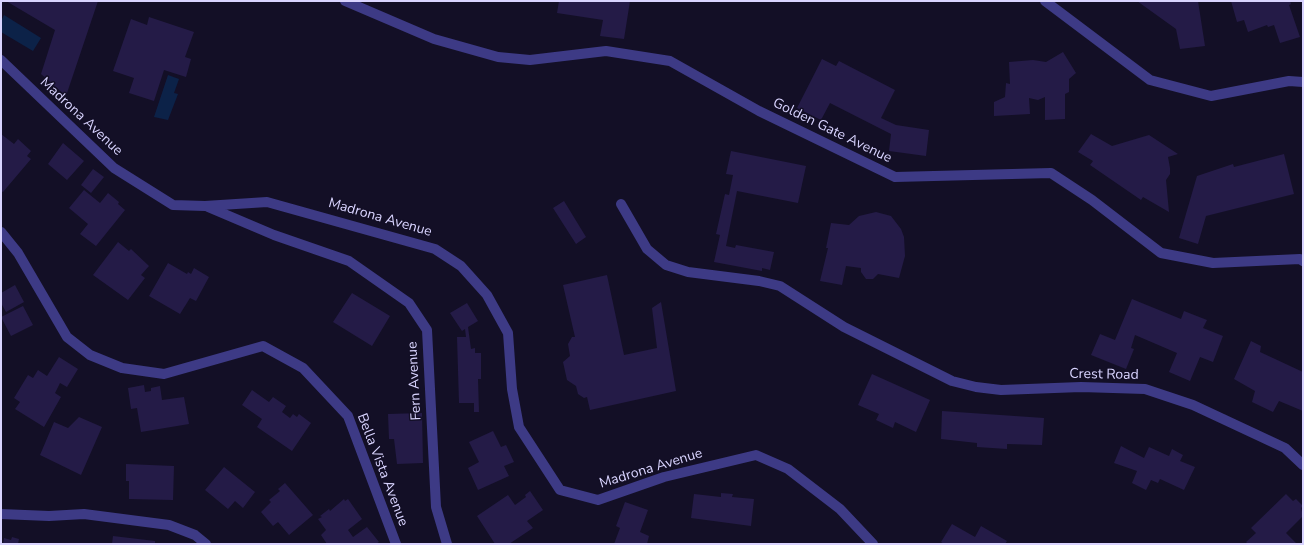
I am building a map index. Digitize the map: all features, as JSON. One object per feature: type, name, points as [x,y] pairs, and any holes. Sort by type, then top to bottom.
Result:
[{"type":"street","name":"Golden Gate Avenue","points":[[344,1],[434,39],[498,57],[530,60],[606,51],[670,61],[759,111],[895,177],[1051,173],[1092,200],[1161,253],[1213,263],[1300,259],[1303,261]]},
{"type":"street","points":[[1045,1],[1150,80],[1211,96],[1289,81],[1303,82]]},
{"type":"street","name":"Madrona Avenue","points":[[1,60],[114,168],[173,205],[205,206],[267,202],[435,249],[461,266],[487,295],[508,333],[512,389],[519,427],[560,490],[598,500],[664,477],[756,455],[788,469],[834,504],[873,544]]},
{"type":"street","name":"Crest Road","points":[[621,204],[647,249],[666,264],[688,272],[759,281],[780,286],[844,327],[892,352],[952,380],[976,387],[1001,390],[1081,387],[1145,389],[1193,405],[1285,448],[1303,465]]},
{"type":"street","name":"Fern Avenue","points":[[205,206],[274,235],[349,261],[409,303],[427,330],[436,507],[447,544]]},
{"type":"street","name":"Bella Vista Avenue","points":[[1,232],[18,253],[67,337],[90,355],[122,368],[164,374],[263,346],[303,368],[348,416],[396,544]]},
{"type":"street","points":[[1,514],[49,516],[84,514],[169,525],[195,535],[206,544]]},
{"type":"water","points":[[4,15],[41,38],[33,51],[1,32],[1,21]]},
{"type":"water","points":[[168,75],[179,79],[174,93],[178,94],[168,120],[154,117]]},
{"type":"building","points":[[6,1],[98,1],[66,96],[41,74],[55,30]]},
{"type":"building","points":[[559,1],[630,1],[624,39],[600,36],[603,20],[557,13]]},
{"type":"building","points":[[1137,1],[1198,1],[1205,46],[1180,49],[1176,29]]},
{"type":"building","points":[[1231,1],[1290,1],[1291,4],[1289,5],[1300,37],[1280,43],[1274,25],[1268,27],[1267,25],[1248,32],[1244,20],[1237,22]]},
{"type":"building","points":[[149,17],[194,32],[185,57],[191,59],[186,77],[164,70],[154,101],[129,93],[134,78],[113,71],[131,19],[147,25]]},
{"type":"building","points":[[1063,52],[1076,73],[1069,79],[1069,92],[1065,94],[1065,119],[1045,120],[1045,97],[1038,100],[1029,98],[1030,114],[994,116],[994,102],[1005,97],[1006,83],[1010,84],[1009,62],[1033,60],[1046,62]]},
{"type":"building","points":[[822,59],[836,66],[839,61],[895,90],[881,118],[896,125],[929,130],[926,156],[889,151],[891,134],[830,103],[821,120],[797,108]]},
{"type":"building","points":[[1,134],[14,144],[18,139],[31,151],[27,156],[31,159],[3,192],[1,191]]},
{"type":"building","points":[[1091,134],[1112,146],[1149,135],[1178,154],[1168,157],[1170,174],[1166,180],[1169,212],[1143,197],[1141,200],[1090,165],[1093,161],[1078,152]]},
{"type":"building","points":[[63,143],[84,161],[67,180],[48,164]]},
{"type":"building","points":[[731,151],[806,166],[798,203],[737,191],[726,246],[735,248],[736,245],[774,252],[770,270],[762,268],[762,271],[714,262],[720,235],[716,234],[725,194],[729,195],[733,175],[726,174]]},
{"type":"building","points":[[1284,154],[1294,194],[1206,216],[1198,244],[1179,238],[1197,176],[1233,164],[1234,167]]},
{"type":"building","points":[[93,169],[104,177],[91,193],[81,185]]},
{"type":"building","points":[[84,190],[100,203],[108,193],[119,202],[118,204],[125,210],[96,246],[80,234],[88,224],[69,208]]},
{"type":"building","points":[[564,201],[586,237],[576,244],[553,208]]},
{"type":"building","points":[[876,212],[891,216],[901,229],[904,237],[905,256],[899,278],[878,274],[873,279],[866,279],[861,272],[861,268],[846,266],[842,285],[820,281],[828,248],[826,248],[831,223],[849,225],[859,216]]},
{"type":"building","points":[[118,242],[129,251],[131,249],[149,266],[141,275],[145,278],[128,300],[93,275]]},
{"type":"building","points":[[168,263],[187,274],[188,272],[191,274],[194,268],[209,277],[196,301],[190,298],[180,314],[149,296]]},
{"type":"building","points":[[607,275],[624,355],[657,348],[652,308],[661,302],[676,391],[590,410],[587,397],[584,398],[578,394],[576,386],[567,380],[563,362],[570,356],[568,344],[572,337],[575,337],[563,285]]},
{"type":"building","points":[[15,285],[24,302],[6,312],[1,303],[1,293]]},
{"type":"building","points":[[352,293],[390,316],[372,346],[333,322]]},
{"type":"building","points":[[1132,299],[1181,319],[1184,311],[1207,320],[1203,328],[1223,336],[1213,362],[1200,357],[1190,381],[1169,372],[1177,353],[1135,335],[1131,348],[1134,349],[1126,369],[1091,355],[1100,334],[1115,340]]},
{"type":"building","points":[[467,303],[478,321],[468,327],[471,349],[475,348],[475,353],[481,353],[481,379],[478,379],[479,412],[474,412],[474,403],[459,403],[457,337],[466,337],[465,329],[462,331],[450,313]]},
{"type":"building","points":[[23,306],[33,325],[11,336],[1,317]]},
{"type":"building","points":[[1251,341],[1261,346],[1260,352],[1303,372],[1303,411],[1279,401],[1273,412],[1252,402],[1255,391],[1234,379]]},
{"type":"building","points":[[59,357],[78,369],[67,387],[60,383],[55,393],[61,397],[44,427],[15,409],[20,402],[14,398],[28,375],[33,378],[38,370],[47,376]]},
{"type":"building","points":[[872,374],[930,400],[916,432],[895,422],[893,428],[876,420],[879,414],[858,405]]},
{"type":"building","points":[[144,385],[145,392],[151,391],[151,388],[160,386],[162,400],[184,397],[189,424],[141,432],[137,408],[131,409],[128,388]]},
{"type":"building","points":[[252,390],[269,402],[273,397],[286,406],[282,412],[290,418],[293,414],[297,417],[299,414],[311,423],[292,451],[257,427],[262,419],[242,405]]},
{"type":"building","points":[[942,411],[1044,418],[1042,445],[1007,444],[1007,449],[977,447],[977,443],[941,439]]},
{"type":"building","points":[[422,413],[423,463],[397,464],[394,439],[389,439],[388,414]]},
{"type":"building","points":[[79,417],[102,427],[81,475],[40,455],[54,422],[68,428]]},
{"type":"building","points":[[493,431],[501,447],[506,445],[514,462],[504,466],[509,476],[478,490],[468,468],[479,462],[469,442]]},
{"type":"building","points":[[1121,446],[1144,458],[1149,447],[1169,456],[1172,449],[1183,455],[1180,461],[1195,467],[1184,490],[1160,479],[1158,483],[1151,480],[1146,490],[1132,483],[1137,471],[1114,463]]},
{"type":"building","points":[[126,464],[174,466],[173,500],[129,499],[129,481],[126,481]]},
{"type":"building","points":[[224,467],[255,492],[243,508],[235,501],[228,509],[205,490]]},
{"type":"building","points":[[285,483],[313,515],[289,535],[278,522],[273,526],[261,512],[271,502],[269,500],[280,491],[278,489]]},
{"type":"building","points":[[530,491],[543,510],[527,521],[533,528],[509,544],[495,544],[477,516],[508,495],[515,505],[526,497],[525,495]]},
{"type":"building","points":[[721,493],[733,494],[732,497],[754,499],[751,526],[691,518],[694,494],[721,497]]},
{"type":"building","points":[[1286,494],[1293,501],[1296,499],[1303,506],[1301,508],[1303,516],[1286,533],[1296,543],[1248,544],[1246,542],[1256,533],[1251,528]]},
{"type":"building","points":[[344,499],[345,501],[348,499],[362,519],[348,530],[353,537],[367,527],[379,542],[376,544],[327,544],[321,535],[326,530],[318,519],[322,517],[320,516],[329,509],[330,511]]},
{"type":"building","points":[[625,502],[648,510],[640,532],[649,536],[647,544],[614,544],[620,528],[616,526]]},
{"type":"building","points":[[952,524],[975,537],[981,526],[1007,541],[1005,544],[944,544],[941,542]]},
{"type":"building","points":[[113,536],[155,541],[155,544],[112,544]]},
{"type":"building","points":[[12,537],[19,539],[18,544],[3,544],[4,538],[11,540]]}]
